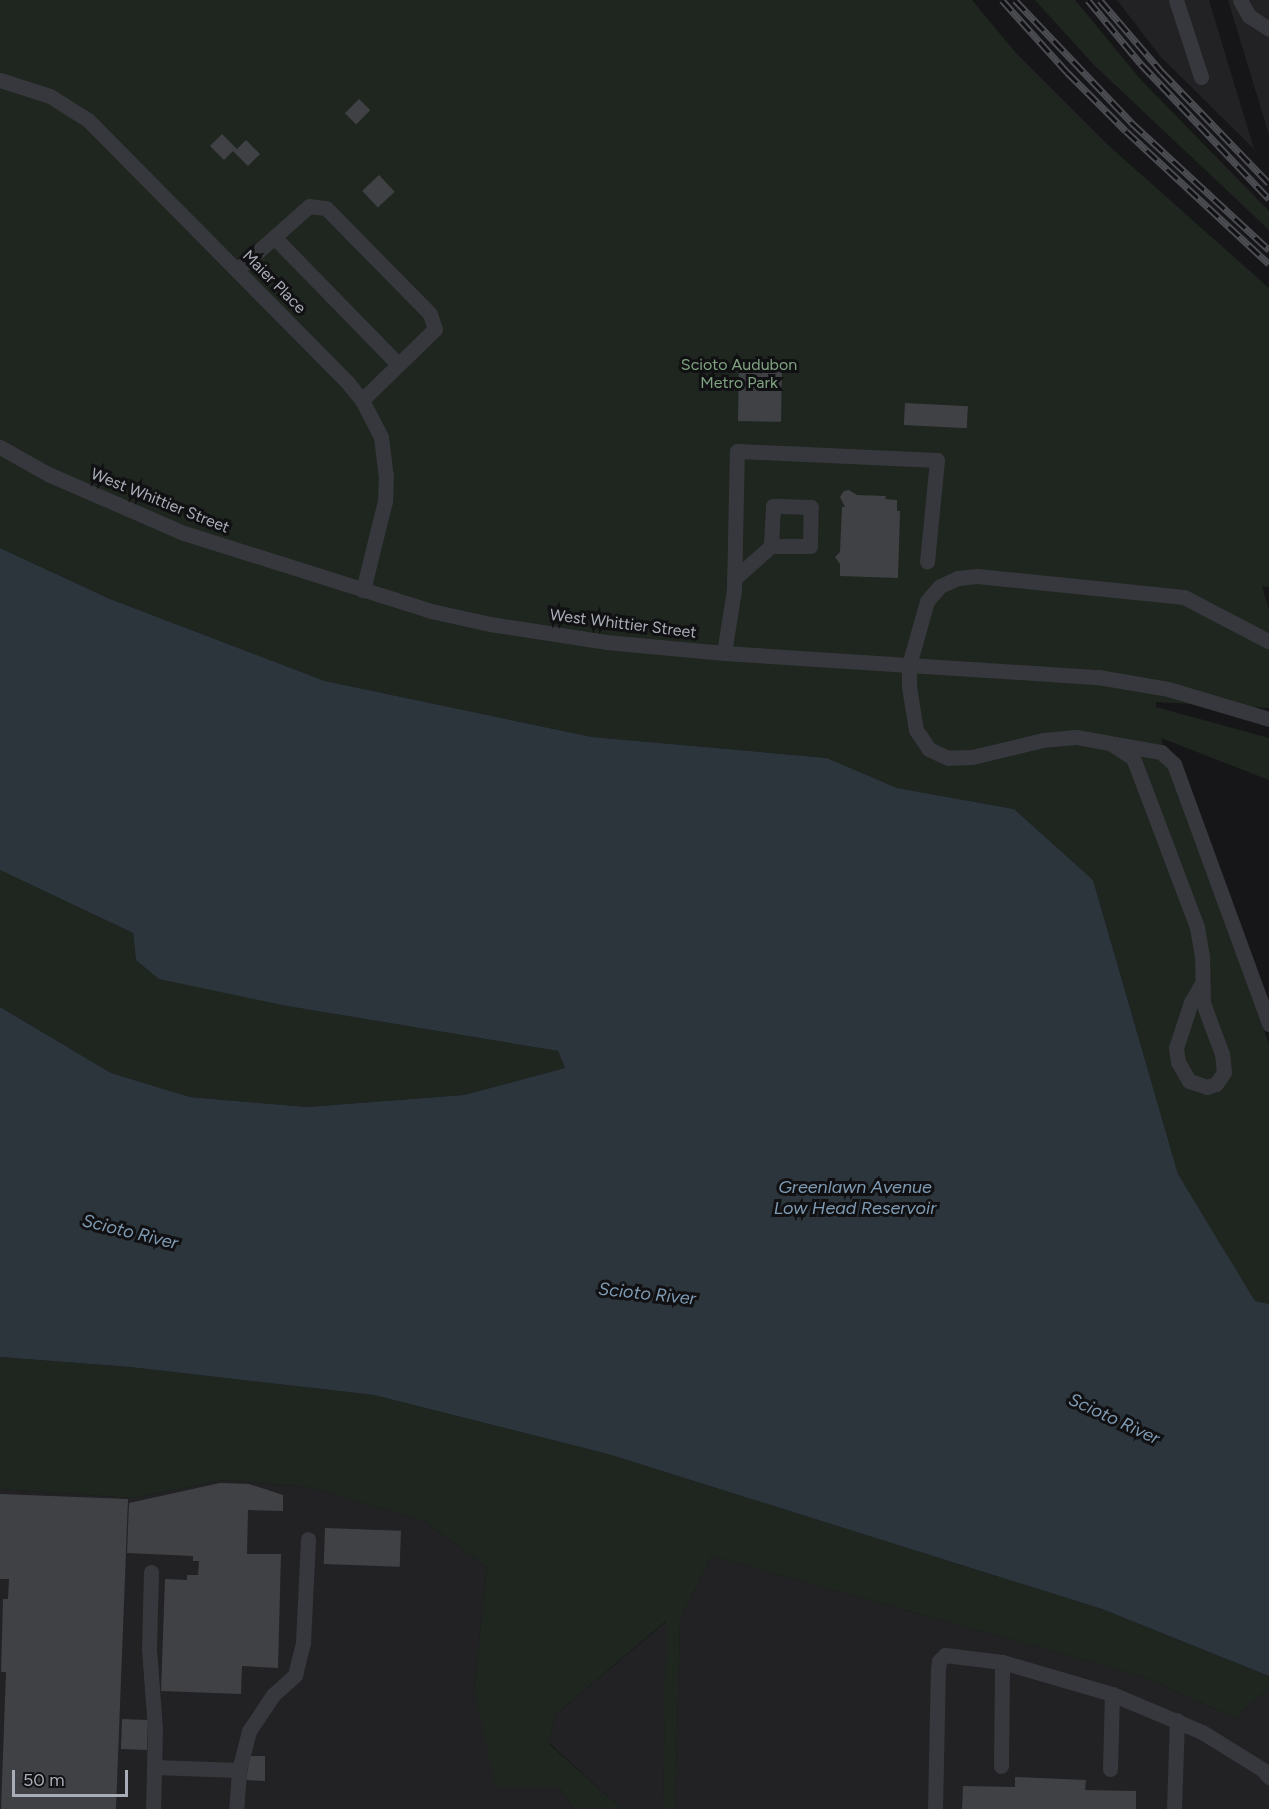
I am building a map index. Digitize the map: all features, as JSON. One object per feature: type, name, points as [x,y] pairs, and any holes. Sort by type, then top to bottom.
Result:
[{"type":"street","points":[[1176,0],[1201,77]]},
{"type":"street","points":[[1240,0],[1249,16],[1269,28]]},
{"type":"street","name":"Maier Place","points":[[0,81],[50,96],[88,120],[362,400],[381,437],[386,475],[385,501],[363,590]]},
{"type":"street","points":[[237,270],[309,206],[326,208],[430,314],[435,329],[362,400]]},
{"type":"street","points":[[274,237],[398,364]]},
{"type":"street","name":"West Whittier Street","points":[[0,447],[56,478],[184,533],[431,611],[490,624],[606,642],[724,653],[1098,677],[1168,689],[1269,719]]},
{"type":"street","points":[[724,653],[734,579],[737,451],[937,460],[927,562]]},
{"type":"street","points":[[734,579],[771,546]]},
{"type":"street","points":[[1268,641],[1184,597],[977,576],[958,578],[940,586],[927,601],[909,665],[909,687],[916,730],[930,748],[948,758],[972,757],[1043,740],[1076,737],[1161,752],[1174,764],[1269,1024]]},
{"type":"street","points":[[1110,743],[1133,758],[1197,927],[1202,956],[1201,985],[1204,1010],[1220,1047],[1224,1072],[1216,1084],[1207,1087],[1189,1080],[1178,1062],[1176,1047],[1191,1002],[1201,985]]},
{"type":"street","points":[[236,1809],[239,1770],[249,1731],[273,1695],[296,1675],[303,1642],[308,1539]]},
{"type":"street","points":[[151,1572],[149,1649],[155,1729],[153,1809]]},
{"type":"street","points":[[935,1809],[939,1661],[945,1655],[1002,1662],[1112,1694],[1202,1732],[1262,1769],[1269,1777]]},
{"type":"street","points":[[1001,1766],[1002,1662]]},
{"type":"street","points":[[1110,1769],[1112,1694]]},
{"type":"street","points":[[1174,1809],[1177,1720]]},
{"type":"street","points":[[154,1767],[239,1770]]},
{"type":"shaded area","points":[[1117,0],[1209,0],[1254,149],[1160,56]]},
{"type":"shaded area","points":[[1228,0],[1269,0],[1269,135]]},
{"type":"shaded area","points":[[223,1480],[308,1487],[424,1521],[487,1567],[474,1691],[559,1787],[574,1809],[0,1809],[0,1489],[132,1498]]},
{"type":"shaded area","points":[[712,1556],[1141,1676],[1235,1718],[1269,1688],[1269,1809],[675,1809],[680,1619]]},
{"type":"shaded area","points":[[667,1621],[663,1809],[622,1809],[549,1743],[555,1715]]},
{"type":"green space","name":"Scioto Audubon Metro Park","points":[[0,0],[972,0],[1016,53],[1108,145],[1269,288],[1269,587],[1262,586],[1269,610],[1269,708],[1156,702],[1156,707],[1269,738],[1269,780],[1161,738],[1167,764],[1269,1044],[1269,1304],[1255,1301],[1178,1174],[1093,880],[1014,809],[897,788],[827,758],[592,737],[325,681],[110,599],[0,548]]},
{"type":"green space","points":[[1035,0],[1075,0],[1142,81],[1269,211],[1269,230],[1094,65]]},
{"type":"green space","points":[[0,870],[133,933],[136,960],[287,1006],[558,1051],[565,1068],[464,1095],[307,1107],[190,1097],[111,1073],[0,1007]]},
{"type":"green space","points":[[0,1357],[130,1367],[374,1395],[608,1454],[1102,1609],[1269,1676],[1269,1688],[1235,1718],[1141,1676],[712,1556],[680,1619],[675,1809],[663,1809],[666,1621],[555,1715],[549,1744],[622,1809],[574,1809],[559,1787],[496,1787],[474,1691],[487,1567],[424,1521],[308,1487],[223,1480],[132,1498],[0,1489]]},
{"type":"water","name":"Greenlawn Avenue Low Head Reservoir","points":[[0,548],[110,599],[325,681],[592,737],[827,758],[897,788],[1014,809],[1093,880],[1178,1174],[1255,1301],[1269,1304],[1269,1676],[1102,1609],[608,1454],[374,1395],[130,1367],[0,1357],[0,1007],[111,1073],[190,1097],[307,1107],[464,1095],[565,1068],[558,1051],[287,1006],[159,979],[136,960],[133,933],[0,870]]},
{"type":"building","points":[[359,99],[370,110],[356,124],[345,113]]},
{"type":"building","points":[[222,134],[237,149],[246,140],[260,154],[248,166],[233,151],[224,160],[210,146]]},
{"type":"building","points":[[379,175],[395,192],[378,208],[362,191]]},
{"type":"building","points":[[739,365],[782,366],[781,422],[738,421]]},
{"type":"building","points":[[905,403],[968,406],[967,428],[904,425]]},
{"type":"building","points":[[849,490],[857,495],[886,496],[885,499],[897,500],[897,511],[900,511],[898,578],[840,576],[840,564],[835,557],[840,552],[842,507],[845,507],[840,497],[844,491]]},
{"type":"building","points":[[220,1483],[249,1484],[283,1495],[283,1511],[248,1510],[247,1554],[281,1554],[278,1668],[242,1666],[241,1694],[161,1691],[165,1579],[187,1580],[187,1575],[198,1575],[199,1561],[193,1561],[193,1556],[127,1553],[129,1503]]},
{"type":"building","points":[[0,1494],[128,1499],[116,1809],[1,1809],[6,1672],[1,1672],[3,1599],[8,1599],[9,1579],[0,1579]]},
{"type":"building","points":[[325,1528],[401,1531],[400,1567],[324,1564]]},
{"type":"building","points":[[122,1719],[148,1720],[147,1750],[121,1749]]},
{"type":"building","points":[[250,1756],[265,1756],[265,1781],[246,1780]]},
{"type":"building","points":[[1015,1777],[1086,1780],[1085,1790],[1136,1791],[1136,1809],[962,1809],[963,1786],[1015,1787]]},
{"type":"railway","points":[[1002,0],[1067,72],[1126,131],[1269,264]]},
{"type":"railway","points":[[1015,0],[1132,123],[1269,250]]},
{"type":"railway","points":[[1088,0],[1141,64],[1269,199]]},
{"type":"railway","points":[[1100,0],[1162,72],[1269,183]]},
{"type":"water label","name":"Scioto River","points":[[130,1232]]},
{"type":"water label","name":"Scioto River","points":[[647,1294]]},
{"type":"water label","name":"Scioto River","points":[[1114,1419]]}]
